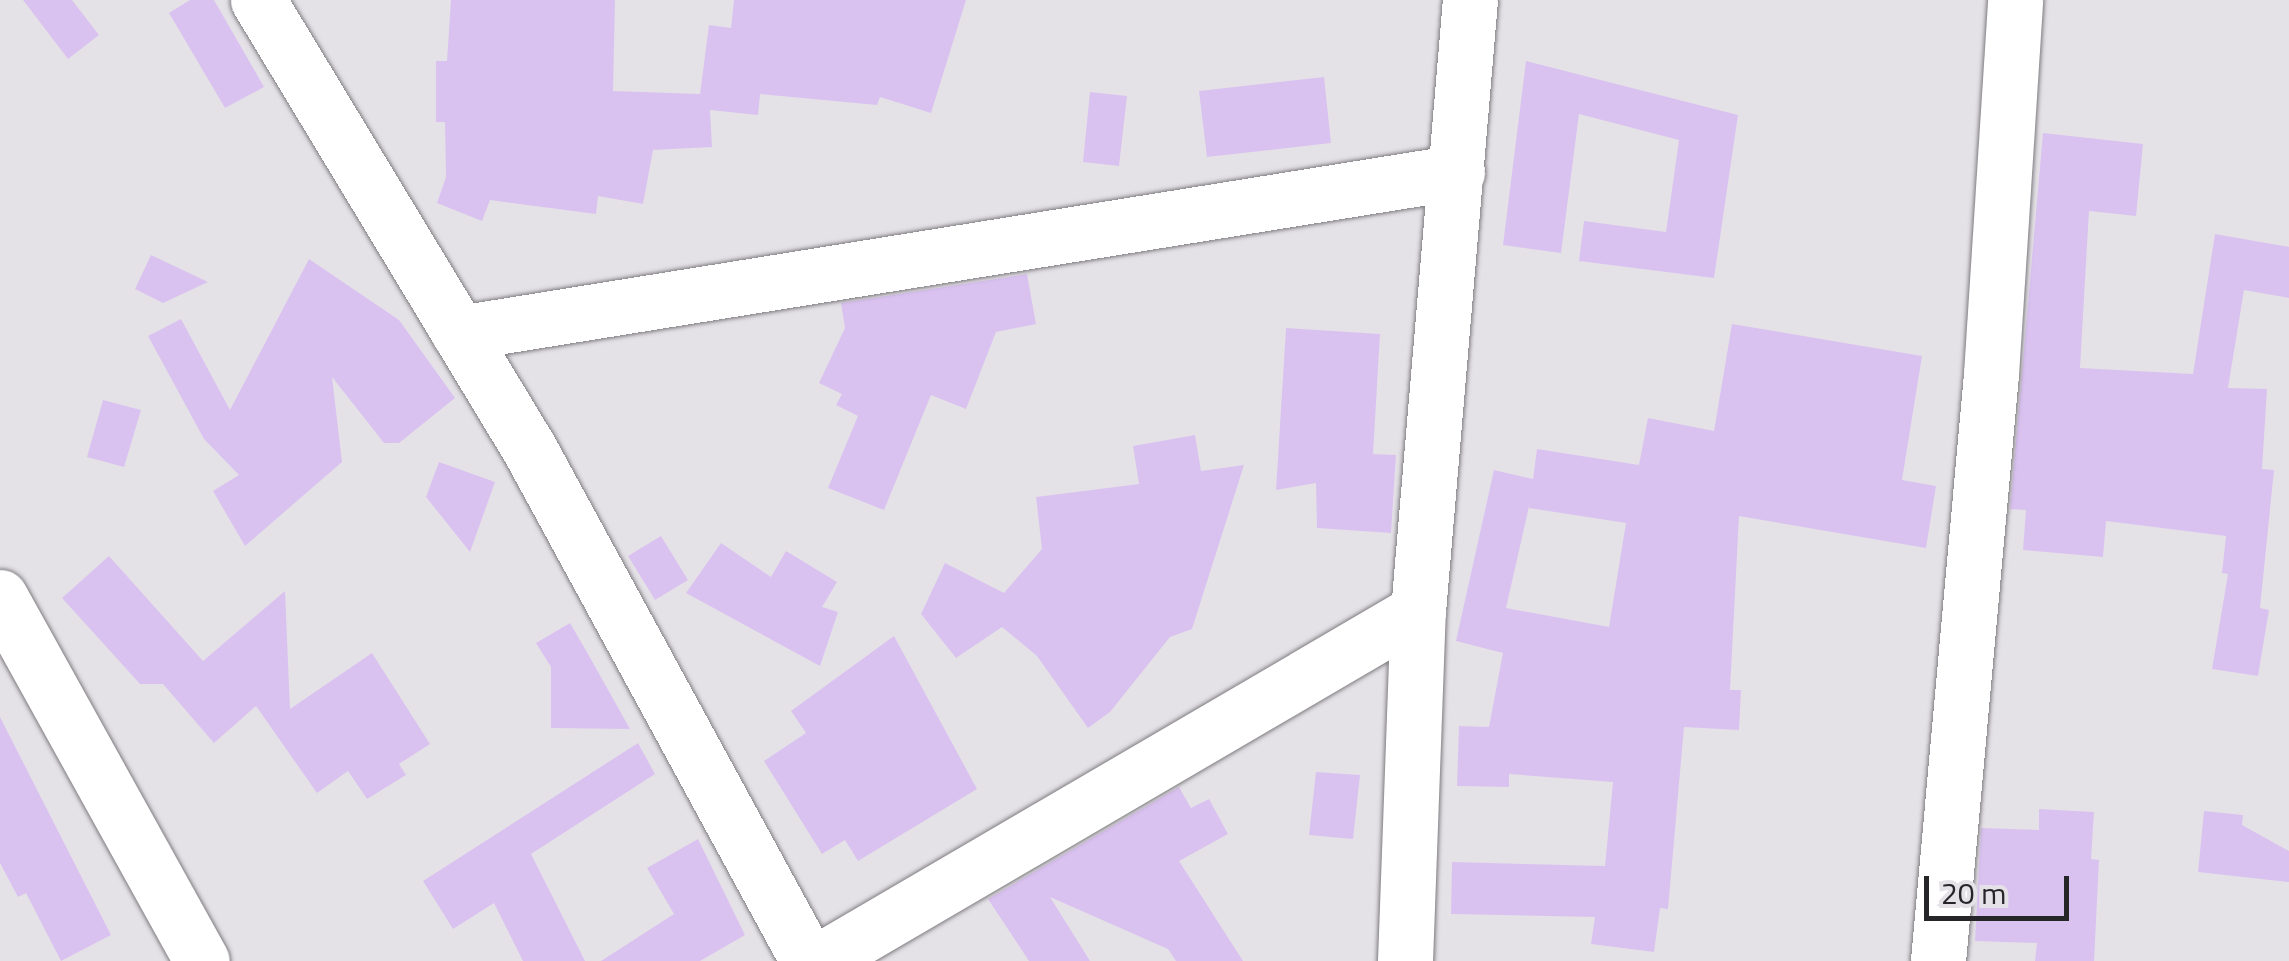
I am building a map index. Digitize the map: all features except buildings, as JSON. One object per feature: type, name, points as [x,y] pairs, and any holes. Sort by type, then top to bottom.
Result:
[{"type":"street","points":[[258,0],[530,450],[808,961]]},
{"type":"street","points":[[1406,961],[1418,610],[1470,0]]},
{"type":"street","points":[[1938,961],[1991,374],[2014,0]]},
{"type":"street","points":[[459,333],[1457,172]]},
{"type":"street","points":[[0,597],[202,961]]},
{"type":"street","points":[[819,961],[1418,610]]}]
